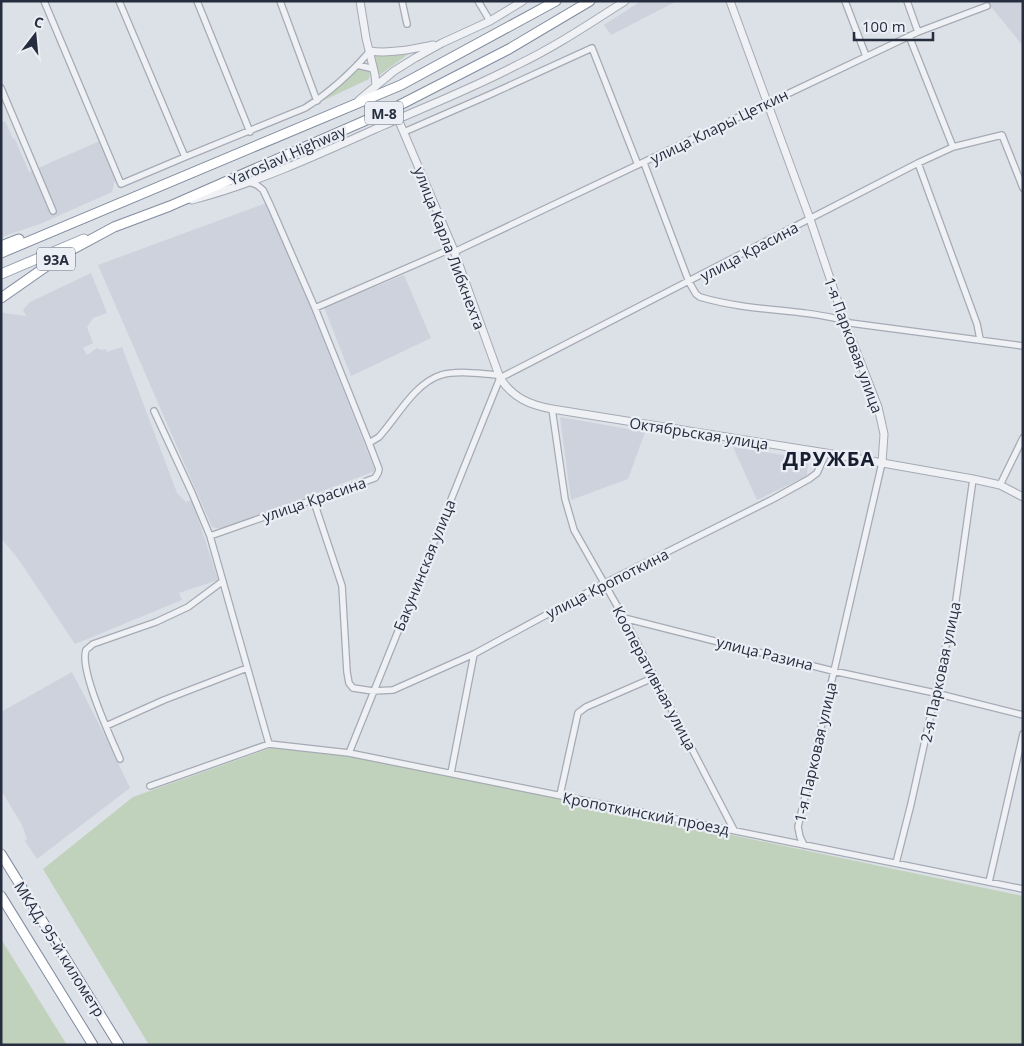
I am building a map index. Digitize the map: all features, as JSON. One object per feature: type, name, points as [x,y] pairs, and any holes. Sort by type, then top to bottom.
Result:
[{"type":"main road","name":"Yaroslavl Highway","points":[[1,253],[401,85],[556,1]]},
{"type":"main road","name":"Yaroslavl Highway","points":[[1,274],[170,206],[402,104],[501,54],[590,1]]},
{"type":"main road","points":[[1,246],[93,214]]},
{"type":"main road","name":"93A","points":[[1,298],[64,254],[114,227]]},
{"type":"main road","name":"МКАД, 95-й километр","points":[[1,854],[119,1045]]},
{"type":"main road","name":"МКАД, 95-й километр","points":[[1,896],[93,1045]]},
{"type":"street","points":[[44,1],[121,184],[305,108],[317,101],[370,51]]},
{"type":"street","points":[[119,1],[185,156]]},
{"type":"street","points":[[197,1],[250,132]]},
{"type":"street","points":[[280,1],[317,101]]},
{"type":"street","points":[[360,1],[376,86]]},
{"type":"street","points":[[402,1],[407,24]]},
{"type":"street","points":[[478,1],[490,21]]},
{"type":"street","points":[[352,107],[394,71],[442,42],[490,21],[523,1]]},
{"type":"street","points":[[170,206],[217,194],[312,158],[518,65],[560,42],[625,1]]},
{"type":"street","name":"1-я Парковая улица","points":[[730,1],[810,219],[844,320],[878,407],[882,421],[884,443],[882,463],[798,827],[800,838],[804,845]]},
{"type":"street","points":[[845,1],[866,56]]},
{"type":"street","points":[[907,1],[918,32]]},
{"type":"street","name":"улица Клары Цеткин","points":[[315,308],[453,250],[641,164],[767,102],[909,36],[987,6]]},
{"type":"street","points":[[909,36],[953,147]]},
{"type":"street","points":[[370,51],[384,52],[417,48],[442,42]]},
{"type":"street","points":[[404,132],[490,96],[592,48],[689,282],[696,294],[705,299],[844,320],[850,323],[1023,346]]},
{"type":"street","points":[[357,65],[374,69]]},
{"type":"street","points":[[1,88],[53,211]]},
{"type":"street","name":"улица Карла Либкнехта","points":[[398,119],[453,250],[499,376]]},
{"type":"street","name":"улица Красина","points":[[210,536],[378,476],[379,469],[369,442],[379,437],[419,388],[429,380],[446,374],[499,376],[689,282],[918,163],[953,147],[1002,135],[1023,188]]},
{"type":"street","points":[[918,163],[977,324],[980,339]]},
{"type":"street","points":[[266,175],[262,184],[263,190],[315,308],[369,442]]},
{"type":"street","points":[[247,182],[257,185],[263,190]]},
{"type":"street","name":"Октябрьская улица","points":[[499,376],[506,387],[519,398],[538,406],[826,452],[974,478],[1000,484],[1023,497]]},
{"type":"street","name":"Бакунинская улица","points":[[349,753],[499,376]]},
{"type":"street","name":"Кооперативная улица","points":[[552,409],[565,499],[574,530],[624,618],[734,830]]},
{"type":"street","points":[[150,786],[269,744],[210,536],[154,411]]},
{"type":"street","points":[[1000,484],[1023,438]]},
{"type":"street","name":"улица Кропоткина","points":[[373,691],[393,690],[474,654],[605,583],[773,499],[817,473],[826,452]]},
{"type":"street","name":"2-я Парковая улица","points":[[896,863],[911,804],[956,600],[974,478]]},
{"type":"street","points":[[313,500],[342,586],[349,683],[352,688],[373,691]]},
{"type":"street","points":[[120,759],[88,677],[85,661],[86,650],[93,644],[156,622],[188,607],[222,581]]},
{"type":"street","name":"улица Разина","points":[[624,618],[1023,716]]},
{"type":"street","points":[[451,773],[474,654]]},
{"type":"street","points":[[106,726],[164,700],[247,668]]},
{"type":"street","points":[[560,795],[578,713],[586,706],[655,677]]},
{"type":"street","points":[[989,882],[1023,734]]},
{"type":"street","name":"Кропоткинский проезд","points":[[269,744],[349,753],[1023,889]]},
{"type":"shaded area","points":[[641,1],[677,1],[611,35],[604,25]]},
{"type":"shaded area","points":[[982,1],[1023,1],[1023,46],[988,3]]},
{"type":"shaded area","points":[[5,121],[29,172],[102,140],[116,176],[112,192],[40,224],[1,237],[1,123]]},
{"type":"shaded area","points":[[269,202],[375,471],[222,529],[212,527],[98,265]]},
{"type":"shaded area","points":[[91,273],[107,313],[93,318],[87,327],[93,343],[83,348],[87,355],[97,348],[101,350],[106,349],[107,352],[122,347],[177,493],[186,502],[192,500],[218,580],[179,593],[182,600],[75,644],[19,560],[1,538],[1,314],[26,316],[23,310],[30,302]]},
{"type":"shaded area","points":[[404,275],[431,338],[351,376],[324,307]]},
{"type":"shaded area","points":[[560,417],[645,432],[628,479],[571,500]]},
{"type":"shaded area","points":[[733,447],[808,459],[807,476],[757,500]]},
{"type":"shaded area","points":[[72,672],[130,788],[37,859],[25,841],[27,839],[22,825],[1,790],[1,712]]},
{"type":"green space","points":[[414,50],[378,76],[373,59],[377,54]]},
{"type":"green space","points":[[358,68],[367,69],[370,73],[369,79],[318,103]]},
{"type":"green space","points":[[271,748],[370,759],[1023,896],[1023,1045],[149,1045],[43,869],[133,797]]},
{"type":"green space","points":[[1,939],[67,1045],[1,1045]]},
{"type":"district","name":"ДРУЖБА","points":[[829,458]]}]
